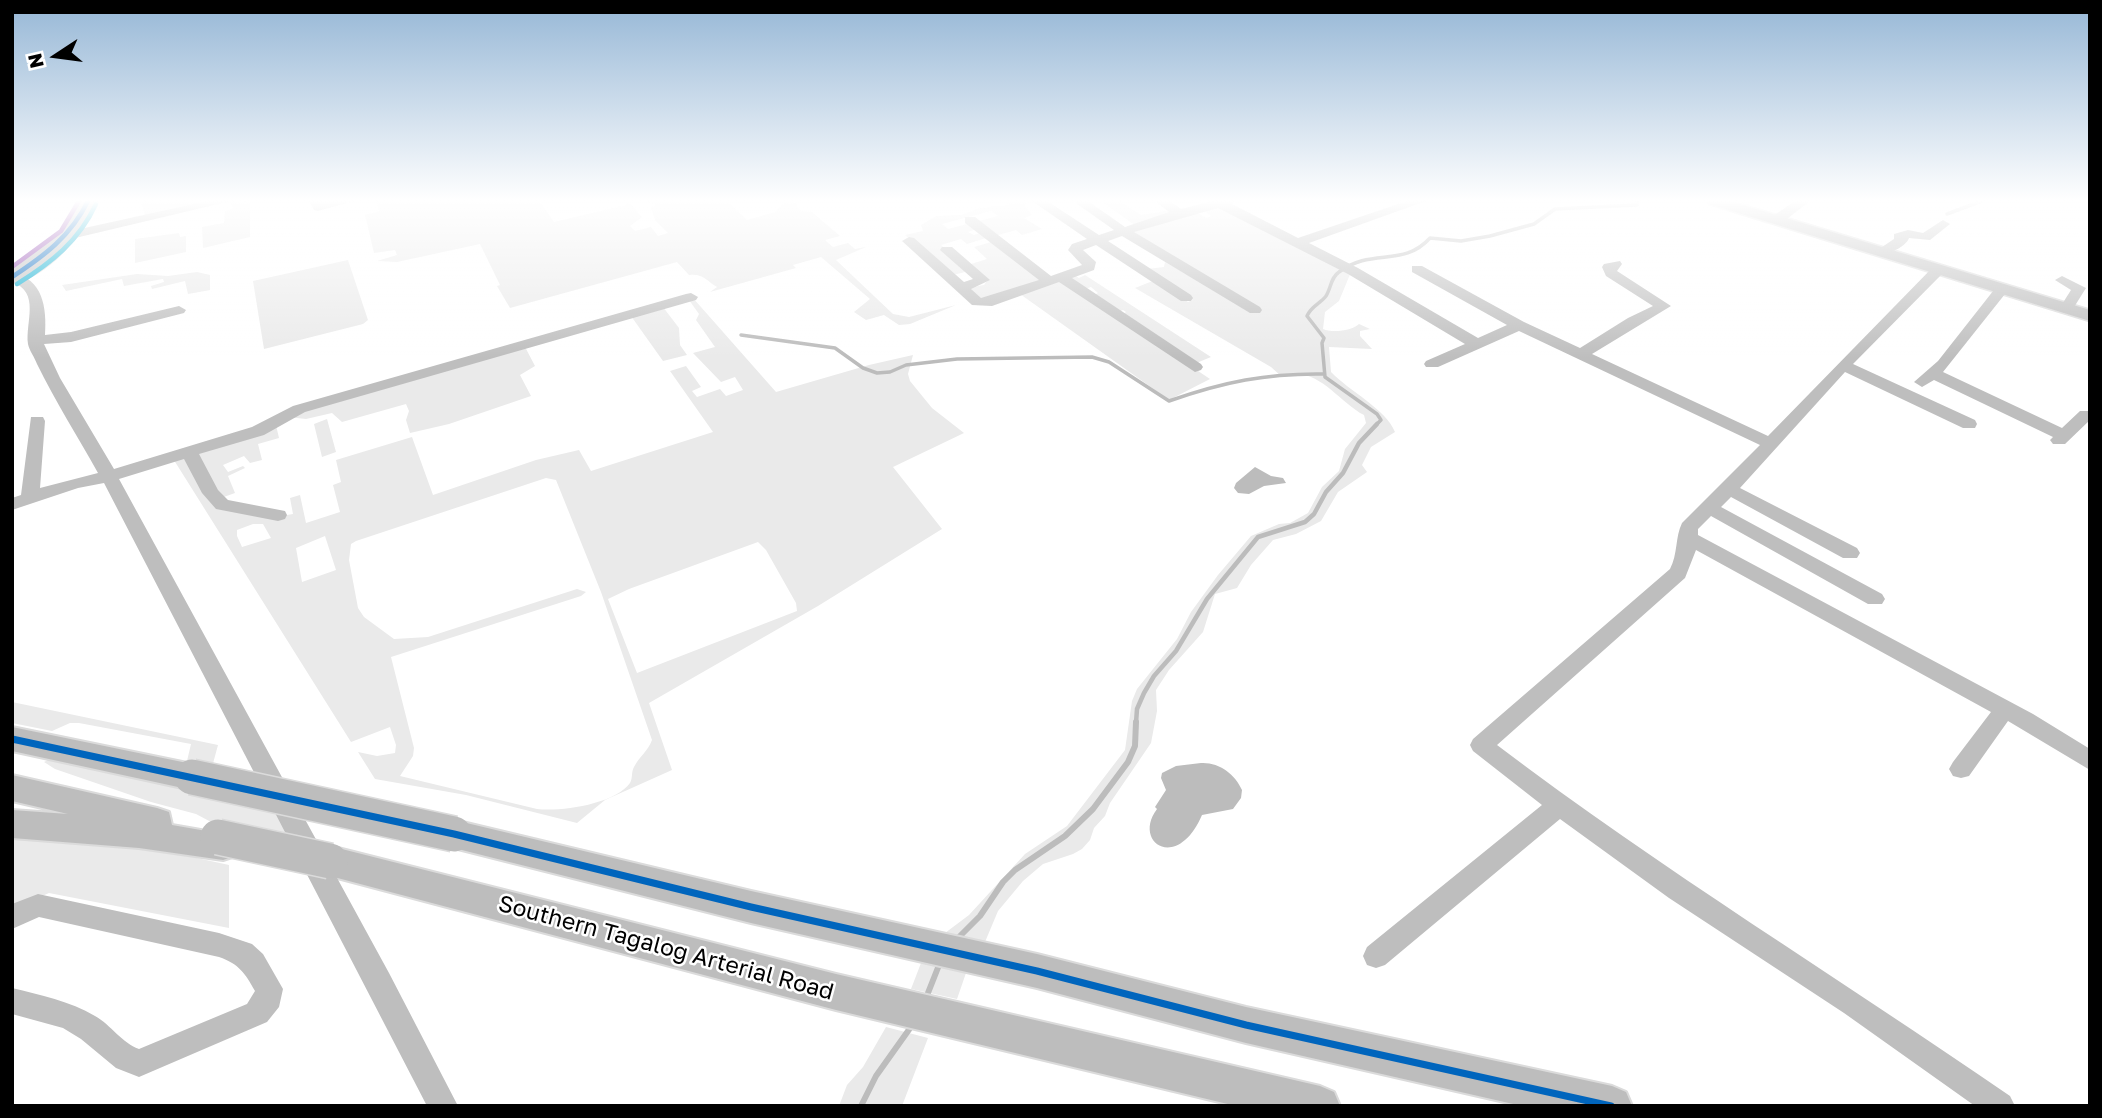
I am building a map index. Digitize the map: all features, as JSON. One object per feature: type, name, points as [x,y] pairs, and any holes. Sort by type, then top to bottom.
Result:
[{"type":"highway","points":[[14,275],[49,253]]},
{"type":"highway","points":[[12,739],[454,834],[1037,971],[1246,1024],[1612,1106]]},
{"type":"highway","points":[[12,788],[221,841]]},
{"type":"highway","points":[[12,824],[221,841]]},
{"type":"highway","name":"Southern Tagalog Arterial Road","points":[[221,841],[330,861],[836,992],[1320,1106]]},
{"type":"main road","points":[[1890,253],[2090,316]]},
{"type":"street","points":[[923,253],[977,302],[984,303],[1088,267],[1089,262],[1079,253]]},
{"type":"street","points":[[951,253],[982,279],[962,288]]},
{"type":"street","points":[[1018,253],[1195,367]]},
{"type":"street","points":[[1114,253],[1186,298]]},
{"type":"street","points":[[1159,253],[1255,310]]},
{"type":"street","points":[[1316,253],[1353,271],[1477,344]]},
{"type":"street","points":[[1581,355],[1633,321],[1664,306],[1660,301],[1611,273],[1609,267],[1615,264]]},
{"type":"street","points":[[1417,269],[1520,325],[1772,444]]},
{"type":"street","points":[[1939,269],[1817,392],[1729,489],[1689,527],[1686,557],[1678,573],[1481,745],[1678,890],[1854,1004],[2000,1106]]},
{"type":"street","points":[[14,275],[24,281],[37,301],[39,316],[36,340],[52,378],[109,476],[380,982],[443,1106]]},
{"type":"street","points":[[2062,280],[2079,288],[2066,309]]},
{"type":"street","points":[[2002,289],[1928,378],[2061,437],[2086,415]]},
{"type":"street","points":[[12,504],[74,483],[109,476],[258,431],[299,409],[691,297]]},
{"type":"street","points":[[36,340],[71,337],[179,310]]},
{"type":"street","points":[[1432,364],[1520,325]]},
{"type":"street","points":[[1844,366],[1969,424]]},
{"type":"street","points":[[30,499],[37,421]]},
{"type":"street","points":[[188,451],[211,493],[222,505],[278,515]]},
{"type":"street","points":[[1729,489],[1850,553]]},
{"type":"street","points":[[1710,508],[1875,600]]},
{"type":"street","points":[[1687,537],[2005,709],[2090,761]]},
{"type":"street","points":[[1961,769],[2005,709]]},
{"type":"street","points":[[1376,956],[1559,805]]},
{"type":"street","points":[[12,917],[38,905],[219,945],[248,958],[270,989],[265,1006],[257,1013],[139,1063],[130,1062],[88,1027],[62,1015],[12,1001]]},
{"type":"shaded area","points":[[135,253],[181,253],[135,263]]},
{"type":"shaded area","points":[[438,253],[397,262],[377,261],[397,255]]},
{"type":"shaded area","points":[[484,253],[852,253],[836,260],[893,314],[909,317],[956,305],[910,324],[899,325],[884,315],[866,320],[854,312],[870,299],[821,257],[793,265],[796,268],[710,292],[717,287],[701,276],[689,275],[677,262],[510,308],[497,286],[500,285]]},
{"type":"shaded area","points":[[927,253],[950,253],[969,271],[953,275]]},
{"type":"shaded area","points":[[981,253],[1010,253],[1046,281],[984,301],[967,288],[984,285],[987,281],[968,265],[987,259]]},
{"type":"shaded area","points":[[1164,253],[1313,253],[1351,272],[1339,301],[1325,312],[1323,329],[1342,331],[1359,324],[1370,329],[1360,331],[1360,336],[1372,349],[1329,347],[1331,372],[1376,408],[1395,432],[1371,447],[1362,465],[1367,472],[1338,492],[1321,521],[1296,534],[1273,540],[1251,565],[1237,588],[1215,594],[1203,632],[1169,670],[1156,690],[1157,711],[1151,743],[1082,849],[1043,864],[1023,881],[998,911],[985,942],[945,933],[969,915],[1025,854],[1067,826],[1125,750],[1132,701],[1137,689],[1177,639],[1191,612],[1218,575],[1251,536],[1279,524],[1290,523],[1308,513],[1322,487],[1339,471],[1345,449],[1366,423],[1364,415],[1316,379],[1294,374],[1282,377],[1271,367],[1135,288],[1155,280],[1188,302],[1193,300],[1147,269],[1164,267],[1165,262],[1253,312],[1261,312]]},
{"type":"shaded area","points":[[348,260],[368,320],[363,324],[264,349],[253,281]]},
{"type":"shaded area","points":[[197,272],[210,275],[210,290],[188,294],[185,281],[152,289],[151,286],[164,282],[163,279],[124,286],[122,279],[66,291],[62,285],[137,274],[168,276]]},
{"type":"shaded area","points":[[1074,275],[1079,278],[1085,275],[1211,357],[1194,364],[1122,315],[1126,312],[1123,310],[1116,313],[1090,297],[1098,293],[1091,287],[1082,290],[1065,277]]},
{"type":"shaded area","points":[[1061,279],[1210,379],[1169,400],[1020,294]]},
{"type":"shaded area","points":[[693,298],[776,392],[913,355],[908,374],[910,381],[932,408],[964,433],[893,467],[942,529],[818,606],[649,703],[672,770],[605,800],[577,823],[466,795],[375,779],[358,752],[377,756],[395,753],[396,745],[390,727],[351,742],[172,457],[185,454],[213,501],[281,516],[293,514],[290,498],[300,495],[306,523],[340,512],[333,485],[341,482],[336,460],[412,437],[433,495],[536,460],[579,450],[591,471],[713,432],[670,371],[686,366],[701,387],[692,391],[697,397],[720,389],[726,396],[743,390],[735,377],[721,382],[693,353],[715,347],[696,320],[699,314],[689,300]],"holes":[[[546,478],[556,480],[601,592],[652,740],[634,767],[630,783],[623,790],[600,801],[573,808],[547,810],[400,776],[413,756],[414,748],[391,657],[581,596],[586,592],[577,589],[428,637],[394,639],[364,617],[358,608],[349,560],[351,544]],[[253,524],[263,524],[271,538],[242,547],[237,530]],[[325,536],[336,570],[302,582],[296,548]],[[758,542],[766,550],[796,603],[797,611],[637,673],[608,599]]]},
{"type":"shaded area","points":[[663,307],[679,328],[680,345],[687,355],[663,361],[631,316]]},
{"type":"shaded area","points":[[524,345],[535,366],[520,375],[531,396],[449,424],[410,433],[406,420],[409,411],[406,404],[342,422],[332,413],[306,419],[288,417],[298,411]]},
{"type":"shaded area","points":[[327,419],[336,452],[322,457],[314,424]]},
{"type":"shaded area","points":[[276,425],[279,438],[258,444],[262,460],[250,463],[244,456],[223,465],[228,472],[243,466],[245,468],[228,476],[235,493],[221,498],[193,452]]},
{"type":"shaded area","points":[[1255,467],[1271,476],[1283,478],[1286,483],[1264,486],[1249,494],[1238,493],[1234,488],[1236,483]]},
{"type":"shaded area","points":[[12,702],[218,745],[212,767],[187,761],[191,744],[79,723],[70,723],[52,731],[12,723]]},
{"type":"shaded area","points":[[52,758],[284,812],[295,841],[213,823],[196,814],[151,802],[55,769],[44,762]]},
{"type":"shaded area","points":[[1201,763],[1220,767],[1231,774],[1242,790],[1241,798],[1233,809],[1202,815],[1192,833],[1181,843],[1170,847],[1161,846],[1154,841],[1150,832],[1151,821],[1157,809],[1155,807],[1166,790],[1161,778],[1162,773],[1176,766]]},
{"type":"shaded area","points":[[12,833],[151,848],[229,865],[229,928],[49,893],[12,909]]},
{"type":"shaded area","points":[[921,963],[966,973],[957,999],[911,989]]},
{"type":"shaded area","points":[[886,1027],[928,1038],[902,1106],[839,1106],[847,1085],[863,1067]]},
{"type":"waterway","points":[[1377,424],[1381,420],[1377,414],[1325,377],[1322,343],[1324,338],[1307,316],[1326,296],[1336,274],[1363,260],[1405,253]]},
{"type":"waterway","points":[[741,335],[835,348],[863,368],[877,373],[890,372],[906,365],[957,359],[1092,357],[1109,362],[1169,401],[1245,380],[1283,375],[1324,374]]},
{"type":"waterway","points":[[1136,723],[1137,709],[1144,693],[1154,676],[1176,651],[1207,599],[1258,537],[1305,522],[1314,514],[1326,492],[1343,473],[1359,443],[1377,424]]},
{"type":"waterway","points":[[957,939],[980,916],[1003,882],[1015,870],[1065,836],[1093,809],[1128,762],[1135,746],[1136,722]]},
{"type":"waterway","points":[[926,998],[941,960]]},
{"type":"waterway","points":[[861,1106],[876,1076],[913,1024]]},
{"type":"transit line","points":[[12,267],[31,253]]},
{"type":"transit line","points":[[12,277],[47,253]]},
{"type":"transit line","points":[[17,284],[61,253]]},
{"type":"transit line","points":[[12,739],[454,834],[751,907],[1037,971],[1246,1025],[1611,1106]]}]
